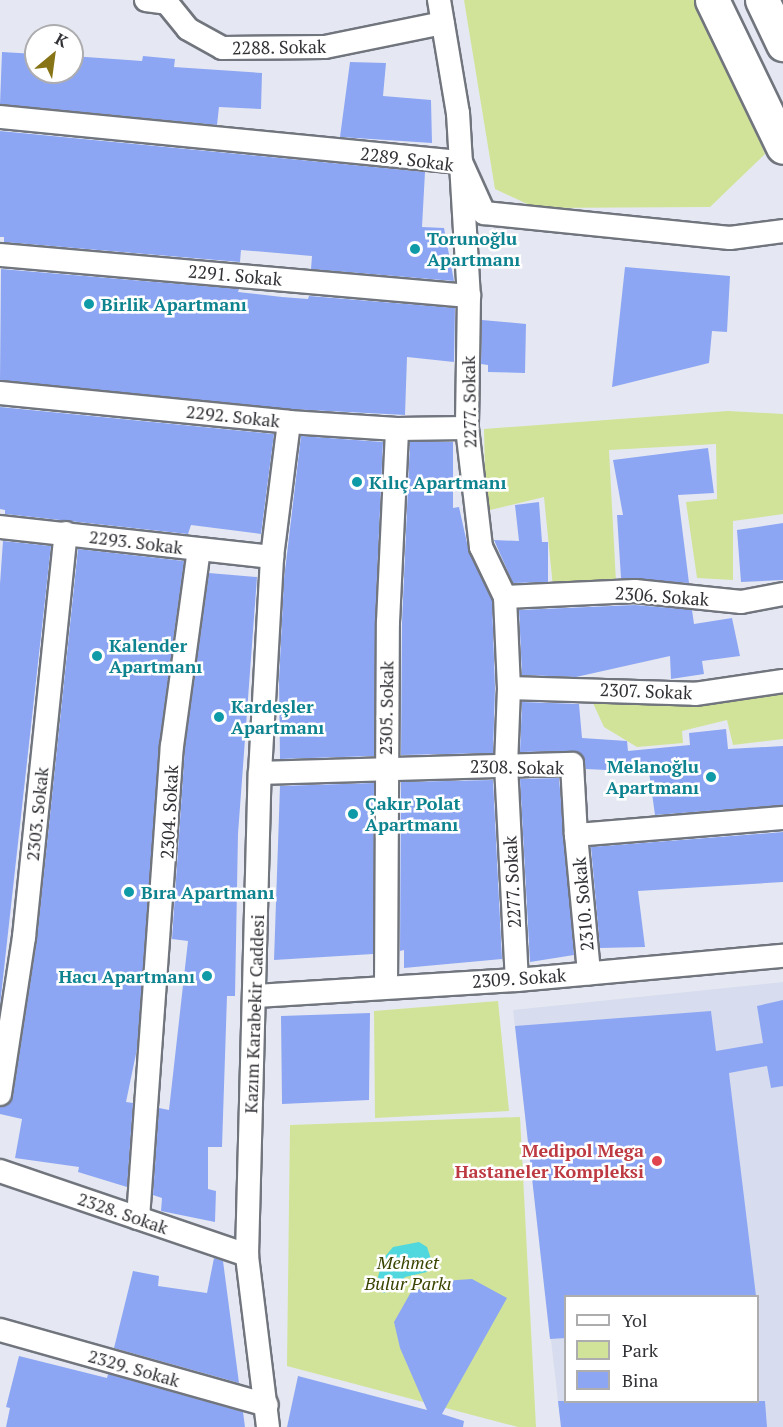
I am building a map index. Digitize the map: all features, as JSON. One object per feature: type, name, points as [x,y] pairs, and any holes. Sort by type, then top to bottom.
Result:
[{"type":"main road","points":[[712,0],[783,147]]},
{"type":"main road","points":[[762,0],[783,44]]},
{"type":"street","name":"2277. Sokak","points":[[439,0],[458,113],[469,296],[467,428],[481,547],[505,597],[509,688],[506,765],[517,980]]},
{"type":"street","name":"2288. Sokak","points":[[160,1],[188,29],[222,48],[325,47],[442,23]]},
{"type":"street","name":"2289. Sokak","points":[[0,117],[461,162],[484,213],[730,238],[783,231]]},
{"type":"street","name":"2291. Sokak","points":[[0,255],[469,296]]},
{"type":"street","name":"2292. Sokak","points":[[0,393],[289,422],[397,429],[467,428]]},
{"type":"street","name":"Kazım Karabekir Caddesi","points":[[268,1416],[247,1255],[260,773],[272,557],[289,422]]},
{"type":"street","name":"2305. Sokak","points":[[386,986],[385,767],[397,429]]},
{"type":"street","name":"2293. Sokak","points":[[0,527],[272,557]]},
{"type":"street","name":"2303. Sokak","points":[[0,1094],[24,937],[66,533]]},
{"type":"street","name":"2304. Sokak","points":[[138,1218],[172,746],[199,550]]},
{"type":"street","name":"2306. Sokak","points":[[505,597],[635,591],[741,602],[783,594]]},
{"type":"street","name":"2307. Sokak","points":[[509,688],[695,694],[783,681]]},
{"type":"street","name":"2308. Sokak","points":[[260,773],[385,767],[572,764],[576,835]]},
{"type":"street","points":[[576,835],[783,818]]},
{"type":"street","name":"2310. Sokak","points":[[576,835],[589,973]]},
{"type":"street","name":"2309. Sokak","points":[[255,996],[386,986],[517,980],[783,956]]},
{"type":"street","name":"2328. Sokak","points":[[0,1170],[247,1255]]},
{"type":"street","name":"2329. Sokak","points":[[0,1330],[268,1416]]},
{"type":"shaded area","name":"Medipol Mega Hastaneler Kompleksi","points":[[783,982],[783,1427],[561,1427],[513,1010]]},
{"type":"green space","points":[[464,0],[704,0],[765,154],[710,207],[536,208],[495,189]]},
{"type":"green space","points":[[728,411],[783,414],[783,514],[733,521],[733,580],[697,578],[686,502],[717,499],[716,444],[609,450],[616,582],[553,587],[544,497],[486,511],[484,429]]},
{"type":"green space","points":[[783,689],[783,739],[733,745],[727,720],[682,731],[683,743],[637,747],[604,727],[592,701]]},
{"type":"green space","points":[[498,1001],[509,1111],[375,1118],[374,1011]]},
{"type":"green space","name":"Mehmet Bulur Parkı","points":[[520,1117],[536,1427],[518,1427],[287,1366],[290,1125]]},
{"type":"water","points":[[419,1242],[427,1247],[432,1262],[427,1272],[405,1277],[397,1289],[383,1293],[378,1277],[383,1259],[393,1247]]},
{"type":"building","points":[[2,52],[24,53],[24,84],[84,84],[84,57],[142,61],[143,56],[175,59],[174,67],[262,73],[261,109],[219,107],[217,125],[0,104]]},
{"type":"building","points":[[350,62],[386,63],[383,96],[431,100],[432,143],[340,137]]},
{"type":"building","points":[[0,131],[425,172],[422,227],[444,228],[454,281],[311,269],[312,256],[241,250],[240,262],[4,242],[4,237],[0,237]]},
{"type":"building","points":[[625,267],[730,276],[727,332],[712,331],[709,363],[612,387]]},
{"type":"building","points":[[1,269],[239,289],[238,292],[282,297],[308,299],[309,296],[455,308],[454,362],[407,357],[405,415],[290,409],[0,380]]},
{"type":"building","points":[[482,320],[526,324],[525,373],[488,372],[488,365],[481,364]]},
{"type":"building","points":[[0,407],[274,434],[261,534],[191,525],[188,534],[5,514],[5,510],[0,509]]},
{"type":"building","points":[[301,436],[383,442],[375,622],[374,756],[280,759],[279,680],[284,579]]},
{"type":"building","points":[[410,442],[453,442],[453,508],[459,507],[469,552],[492,600],[495,688],[493,753],[401,755],[402,622]]},
{"type":"building","points":[[708,448],[714,493],[678,495],[689,583],[621,578],[617,515],[623,515],[613,460]]},
{"type":"building","points":[[539,502],[542,542],[548,542],[548,582],[513,583],[494,540],[519,541],[515,505]]},
{"type":"building","points":[[783,523],[783,580],[741,582],[737,530]]},
{"type":"building","points":[[3,541],[51,546],[0,1005],[0,584]]},
{"type":"building","points":[[78,549],[184,561],[159,745],[137,1049],[126,1102],[133,1103],[127,1187],[78,1172],[79,1167],[15,1158],[22,1119],[0,1114],[0,1107],[10,1103],[13,1096],[37,939]]},
{"type":"building","points":[[209,573],[257,577],[238,834],[235,996],[227,996],[222,1147],[208,1147],[208,1189],[216,1191],[215,1222],[161,1211],[162,1198],[153,1195],[159,1108],[169,1110],[188,941],[172,939],[185,747]]},
{"type":"building","points":[[635,605],[692,610],[694,624],[732,618],[740,656],[702,661],[704,674],[671,679],[670,656],[576,677],[522,675],[519,610]]},
{"type":"building","points":[[522,702],[579,704],[582,738],[627,741],[628,751],[690,745],[689,733],[726,729],[728,749],[783,746],[783,805],[655,815],[649,772],[586,769],[583,756],[572,751],[520,752]]},
{"type":"building","points":[[559,778],[574,955],[530,962],[520,779]]},
{"type":"building","points":[[493,780],[502,959],[404,968],[404,950],[400,951],[401,782]]},
{"type":"building","points":[[374,783],[373,954],[274,960],[280,786]]},
{"type":"building","points":[[783,832],[783,882],[638,891],[645,947],[600,948],[591,847]]},
{"type":"building","name":"Medipol Mega Hastaneler Kompleksi","points":[[783,1000],[783,1086],[771,1088],[767,1066],[729,1073],[756,1295],[564,1295],[564,1338],[550,1339],[515,1026],[711,1011],[716,1051],[763,1043],[757,1006]]},
{"type":"building","points":[[370,1013],[369,1100],[282,1104],[281,1016]]},
{"type":"building","points":[[214,1258],[223,1261],[239,1383],[114,1348],[133,1271],[159,1276],[158,1286],[207,1293]]},
{"type":"building","points":[[472,1279],[507,1298],[442,1414],[464,1421],[463,1427],[287,1427],[298,1376],[427,1410],[400,1348],[394,1322],[411,1292],[442,1281]]},
{"type":"building","points":[[19,1356],[107,1378],[108,1374],[243,1412],[245,1427],[6,1427],[10,1408],[6,1407]]},
{"type":"building","points":[[558,1401],[564,1401],[564,1403],[759,1403],[759,1401],[765,1401],[767,1427],[561,1427]]},
{"type":"place","name":"Torunoğlu Apartmanı","points":[[415,249]]},
{"type":"place","name":"Birlik Apartmanı","points":[[89,304]]},
{"type":"place","name":"Kılıç Apartmanı","points":[[357,482]]},
{"type":"place","name":"Kalender Apartmanı","points":[[97,656]]},
{"type":"place","name":"Kardeşler Apartmanı","points":[[219,717]]},
{"type":"place","name":"Melanoğlu Apartmanı","points":[[711,777]]},
{"type":"place","name":"Çakır Polat Apartmanı","points":[[353,814]]},
{"type":"place","name":"Bıra Apartmanı","points":[[129,892]]},
{"type":"place","name":"Hacı Apartmanı","points":[[207,976]]},
{"type":"place","name":"Medipol Mega Hastaneler Kompleksi","points":[[657,1161]]}]
